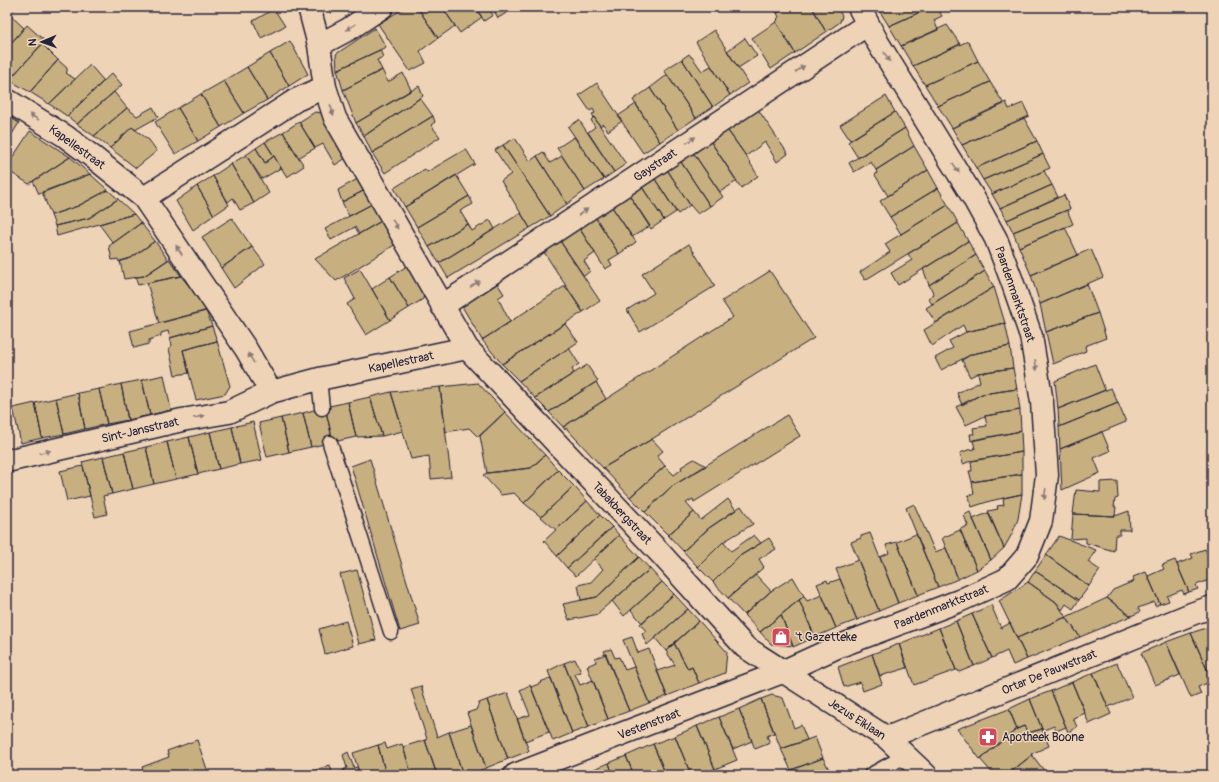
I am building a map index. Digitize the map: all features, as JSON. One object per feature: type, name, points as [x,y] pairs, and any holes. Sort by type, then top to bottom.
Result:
[{"type":"street","points":[[309,7],[319,45],[325,87],[335,118],[467,348]]},
{"type":"street","points":[[319,45],[349,29],[382,7]]},
{"type":"street","name":"Gaystraat","points":[[442,306],[863,15]]},
{"type":"street","name":"Paardenmarktstraat","points":[[782,672],[837,647],[959,601],[1007,579],[1027,556],[1041,521],[1047,476],[1042,402],[1031,336],[996,238],[974,197],[878,43],[863,15]]},
{"type":"street","points":[[144,198],[296,100],[325,87]]},
{"type":"street","name":"Kapellestraat","points":[[7,100],[65,136],[144,198],[246,349],[271,392],[319,379],[467,348]]},
{"type":"street","name":"Tabakbergstraat","points":[[467,348],[661,554],[746,647],[782,672]]},
{"type":"street","name":"Sint-Jansstraat","points":[[7,461],[182,420],[229,412],[271,392]]},
{"type":"street","name":"Ortar De Pauwstraat","points":[[887,738],[1212,607]]},
{"type":"street","name":"Jezus Eiklaan","points":[[782,672],[887,738],[926,775]]},
{"type":"street","name":"Vestenstraat","points":[[515,775],[782,672]]},
{"type":"lane","points":[[319,379],[322,408]]},
{"type":"lane","points":[[330,443],[392,632]]},
{"type":"lane","points":[[871,775],[905,756]]},
{"type":"building","points":[[7,7],[16,7],[7,17]]},
{"type":"building","points":[[329,7],[345,7],[331,13]]},
{"type":"building","points":[[406,7],[417,7],[438,38],[420,51],[426,63],[410,71],[378,24]]},
{"type":"building","points":[[417,7],[442,7],[455,26],[438,38]]},
{"type":"building","points":[[442,7],[475,7],[482,17],[460,33]]},
{"type":"building","points":[[475,7],[487,7],[493,15],[484,21]]},
{"type":"building","points":[[492,7],[505,7],[508,12],[498,18]]},
{"type":"building","points":[[787,7],[777,13],[774,8]]},
{"type":"building","points":[[787,7],[812,7],[826,32],[795,53],[776,22],[779,17],[777,13]]},
{"type":"building","points":[[812,7],[837,7],[842,16],[840,22],[826,32]]},
{"type":"building","points":[[877,7],[926,7],[927,9],[889,26]]},
{"type":"building","points":[[931,7],[937,7],[942,16],[934,20],[938,30],[901,46],[889,26]]},
{"type":"building","points":[[274,9],[285,26],[261,38],[253,21]]},
{"type":"building","points":[[9,14],[24,28],[7,48],[7,17]]},
{"type":"building","points":[[776,22],[795,53],[771,69],[752,38]]},
{"type":"building","points":[[27,25],[45,41],[9,80],[7,78],[7,48]]},
{"type":"building","points":[[947,25],[960,44],[913,66],[901,46]]},
{"type":"building","points":[[375,28],[386,47],[337,70],[336,54]]},
{"type":"building","points":[[714,30],[748,83],[730,95],[696,42]]},
{"type":"building","points":[[745,38],[757,56],[738,68],[727,51]]},
{"type":"building","points":[[290,41],[308,74],[289,86],[270,53]]},
{"type":"building","points":[[968,41],[978,61],[925,85],[913,66]]},
{"type":"building","points":[[42,44],[58,60],[30,92],[9,80]]},
{"type":"building","points":[[380,50],[383,57],[377,60],[382,70],[343,90],[337,70]]},
{"type":"building","points":[[270,53],[289,86],[267,100],[247,67]]},
{"type":"building","points":[[689,54],[702,71],[711,66],[730,95],[713,107],[682,59]]},
{"type":"building","points":[[682,59],[713,107],[696,118],[664,70]]},
{"type":"building","points":[[58,60],[67,68],[66,73],[75,79],[49,104],[30,92]]},
{"type":"building","points":[[978,61],[990,82],[938,106],[925,85]]},
{"type":"building","points":[[90,65],[104,81],[67,116],[49,104]]},
{"type":"building","points":[[247,67],[267,100],[244,113],[224,81]]},
{"type":"building","points":[[382,70],[388,82],[403,73],[411,90],[356,123],[343,90]]},
{"type":"building","points":[[112,73],[122,85],[77,124],[67,116]]},
{"type":"building","points":[[667,75],[696,118],[678,130],[650,88]]},
{"type":"building","points":[[224,81],[244,113],[221,127],[201,94]]},
{"type":"building","points":[[990,82],[1004,104],[952,128],[938,106]]},
{"type":"building","points":[[597,83],[622,121],[608,131],[603,124],[600,126],[592,114],[595,113],[593,109],[590,111],[579,95]]},
{"type":"building","points":[[419,86],[423,96],[364,136],[356,123]]},
{"type":"building","points":[[650,88],[678,130],[660,142],[633,100]]},
{"type":"building","points":[[114,92],[127,108],[94,136],[77,124]]},
{"type":"building","points":[[201,94],[221,127],[198,141],[178,108]]},
{"type":"building","points":[[886,96],[895,112],[850,140],[840,125]]},
{"type":"building","points":[[420,98],[433,116],[372,153],[364,136]]},
{"type":"building","points":[[1006,102],[1009,109],[1023,103],[1029,116],[962,145],[952,128]]},
{"type":"building","points":[[636,104],[660,142],[643,153],[618,116]]},
{"type":"building","points":[[153,107],[158,117],[135,130],[132,127],[110,148],[94,136],[127,108],[137,116]]},
{"type":"building","points":[[178,108],[198,141],[175,154],[155,122]]},
{"type":"building","points":[[757,108],[788,154],[777,162],[765,142],[746,156],[726,128]]},
{"type":"building","points":[[315,112],[322,113],[346,158],[335,165],[323,144],[315,148],[299,122]]},
{"type":"building","points":[[895,112],[905,128],[858,158],[848,142]]},
{"type":"building","points":[[8,116],[19,123],[7,142],[7,118]]},
{"type":"building","points":[[433,116],[435,122],[431,125],[440,137],[385,173],[372,153]]},
{"type":"building","points":[[594,117],[626,164],[614,172],[588,132],[595,127],[591,120]]},
{"type":"building","points":[[1024,118],[1037,141],[976,168],[962,145]]},
{"type":"building","points":[[579,120],[614,172],[604,179],[568,127]]},
{"type":"building","points":[[299,122],[315,148],[298,158],[283,132]]},
{"type":"building","points":[[132,127],[149,140],[157,151],[136,168],[110,148]]},
{"type":"building","points":[[726,128],[758,176],[741,188],[709,139]]},
{"type":"building","points":[[905,128],[914,146],[876,170],[871,162],[854,172],[849,163]]},
{"type":"building","points":[[30,131],[70,157],[29,184],[7,170],[7,166]]},
{"type":"building","points":[[283,132],[304,166],[287,177],[265,142]]},
{"type":"building","points":[[574,137],[604,179],[585,191],[557,148]]},
{"type":"building","points":[[515,138],[530,161],[537,156],[567,204],[550,216],[503,145]]},
{"type":"building","points":[[709,139],[737,181],[720,192],[692,151]]},
{"type":"building","points":[[1037,141],[1043,154],[983,180],[976,168]]},
{"type":"building","points":[[265,142],[274,156],[265,163],[256,148]]},
{"type":"building","points":[[503,145],[550,216],[530,228],[501,181],[511,174],[495,150]]},
{"type":"building","points":[[914,146],[928,170],[888,196],[875,175],[877,173],[876,170]]},
{"type":"building","points":[[256,148],[265,163],[274,156],[281,168],[262,179],[246,155]]},
{"type":"building","points":[[466,149],[475,164],[405,207],[394,188],[425,169],[427,172]]},
{"type":"building","points":[[692,151],[723,197],[710,206],[679,159]]},
{"type":"building","points":[[543,152],[550,163],[562,156],[585,191],[567,204],[537,156]]},
{"type":"building","points":[[1043,154],[1050,168],[992,194],[983,180]]},
{"type":"building","points":[[246,155],[269,193],[254,203],[231,164]]},
{"type":"building","points":[[70,157],[90,174],[39,194],[33,181]]},
{"type":"building","points":[[679,159],[710,206],[698,214],[690,205],[666,168]]},
{"type":"building","points":[[231,164],[254,203],[240,210],[233,198],[228,202],[213,176]]},
{"type":"building","points":[[666,168],[690,205],[678,214],[653,176]]},
{"type":"building","points":[[928,170],[938,188],[890,217],[880,201]]},
{"type":"building","points":[[1044,171],[1052,185],[1000,208],[992,194]]},
{"type":"building","points":[[90,174],[108,190],[78,206],[51,215],[42,192]]},
{"type":"building","points":[[456,175],[469,196],[417,227],[405,207]]},
{"type":"building","points":[[213,176],[229,205],[214,215],[197,186]]},
{"type":"building","points":[[653,176],[676,212],[664,220],[640,184]]},
{"type":"building","points":[[361,177],[367,189],[342,202],[338,190]]},
{"type":"building","points":[[640,184],[664,220],[651,229],[628,193]]},
{"type":"building","points":[[1052,185],[1058,197],[1007,220],[1000,208]]},
{"type":"building","points":[[197,186],[214,215],[193,230],[176,201]]},
{"type":"building","points":[[938,188],[948,205],[901,234],[890,217]]},
{"type":"building","points":[[367,189],[374,203],[349,216],[342,202]]},
{"type":"building","points":[[108,190],[118,199],[89,218],[55,226],[51,215],[78,206]]},
{"type":"building","points":[[628,193],[650,226],[632,237],[610,204]]},
{"type":"building","points":[[1064,195],[1070,209],[1013,232],[1007,220]]},
{"type":"building","points":[[469,196],[473,204],[460,211],[468,224],[429,247],[417,227]]},
{"type":"building","points":[[118,199],[134,214],[57,236],[55,226],[89,218]]},
{"type":"building","points":[[374,203],[383,220],[359,234],[355,227],[331,240],[325,229]]},
{"type":"building","points":[[610,204],[636,242],[619,254],[594,215]]},
{"type":"building","points":[[948,205],[958,223],[865,280],[860,272],[890,252],[885,244]]},
{"type":"building","points":[[1067,210],[1073,224],[1019,247],[1013,232]]},
{"type":"building","points":[[521,213],[530,228],[448,278],[439,263]]},
{"type":"building","points":[[134,214],[141,223],[113,243],[99,224]]},
{"type":"building","points":[[594,215],[619,254],[609,260],[612,265],[605,269],[578,226]]},
{"type":"building","points":[[232,218],[252,247],[221,268],[202,237]]},
{"type":"building","points":[[383,220],[396,244],[336,281],[315,259]]},
{"type":"building","points":[[490,220],[495,229],[439,263],[429,247],[468,224],[472,231]]},
{"type":"building","points":[[141,223],[155,241],[131,258],[119,262],[118,259],[112,260],[109,246]]},
{"type":"building","points":[[958,223],[968,241],[898,285],[891,273],[912,260],[908,254]]},
{"type":"building","points":[[578,226],[595,253],[584,261],[590,271],[584,276],[558,238]]},
{"type":"building","points":[[1065,227],[1078,255],[1031,275],[1019,247]]},
{"type":"building","points":[[558,238],[600,301],[583,312],[542,249]]},
{"type":"building","points":[[155,241],[168,260],[144,276],[124,279],[120,261],[131,258]]},
{"type":"building","points":[[968,241],[976,255],[929,285],[923,269]]},
{"type":"building","points":[[689,244],[715,286],[640,332],[627,310],[654,293],[642,274]]},
{"type":"building","points":[[252,247],[265,264],[234,288],[221,268]]},
{"type":"building","points":[[1091,249],[1103,277],[1040,304],[1031,275]]},
{"type":"building","points":[[976,255],[985,271],[932,304],[928,298],[934,294],[929,285]]},
{"type":"building","points":[[169,259],[181,276],[138,285],[135,277],[144,276]]},
{"type":"building","points":[[410,264],[425,290],[423,299],[409,308],[390,277]]},
{"type":"building","points":[[360,269],[390,320],[366,335],[347,304],[355,299],[344,278]]},
{"type":"building","points":[[770,271],[814,338],[603,468],[566,428],[565,430],[563,427],[733,317],[722,301]]},
{"type":"building","points":[[985,271],[994,287],[936,323],[926,308]]},
{"type":"building","points":[[181,276],[208,310],[159,323],[147,283]]},
{"type":"building","points":[[390,277],[409,308],[390,320],[372,289]]},
{"type":"building","points":[[495,280],[504,294],[498,298],[510,322],[482,340],[460,303]]},
{"type":"building","points":[[1087,284],[1098,313],[1046,332],[1040,304]]},
{"type":"building","points":[[565,286],[583,312],[502,364],[482,340]]},
{"type":"building","points":[[994,287],[1005,323],[966,332],[963,325],[932,346],[924,330]]},
{"type":"building","points":[[206,311],[212,326],[170,338],[168,331],[161,333],[161,336],[149,340],[149,344],[134,348],[130,331]]},
{"type":"building","points":[[1098,313],[1106,338],[1085,346],[1086,351],[1053,364],[1046,332]]},
{"type":"building","points":[[1005,323],[1010,346],[972,354],[941,370],[935,358],[953,348],[949,341],[966,332]]},
{"type":"building","points":[[565,324],[578,342],[519,381],[502,364]]},
{"type":"building","points":[[212,326],[217,341],[183,350],[189,373],[175,375],[169,349],[172,345],[170,338]]},
{"type":"building","points":[[217,341],[230,386],[225,394],[196,400],[183,350]]},
{"type":"building","points":[[1010,346],[1013,368],[978,373],[970,377],[962,360],[972,354]]},
{"type":"building","points":[[569,348],[579,364],[572,369],[574,373],[535,398],[519,381]]},
{"type":"building","points":[[1095,364],[1105,390],[1058,409],[1055,381]]},
{"type":"building","points":[[587,365],[598,381],[549,412],[535,398]]},
{"type":"building","points":[[1013,368],[1017,389],[982,394],[962,405],[957,393],[980,382],[978,373]]},
{"type":"building","points":[[164,375],[171,410],[150,415],[142,380]]},
{"type":"building","points":[[142,380],[150,415],[128,420],[121,384]]},
{"type":"building","points":[[596,382],[606,399],[563,427],[549,412]]},
{"type":"building","points":[[478,383],[505,412],[478,437],[469,428],[446,432],[440,387]]},
{"type":"building","points":[[121,384],[128,420],[107,424],[99,389]]},
{"type":"building","points":[[440,387],[451,477],[431,479],[429,456],[411,459],[391,392]]},
{"type":"building","points":[[1111,388],[1118,403],[1059,427],[1058,409]]},
{"type":"building","points":[[99,389],[107,424],[85,429],[78,393]]},
{"type":"building","points":[[1017,389],[1020,410],[985,416],[966,425],[956,407],[982,394]]},
{"type":"building","points":[[391,392],[403,431],[382,436],[370,397]]},
{"type":"building","points":[[78,393],[85,429],[64,434],[56,398]]},
{"type":"building","points":[[370,397],[382,436],[356,437],[348,402]]},
{"type":"building","points":[[56,398],[64,434],[42,438],[35,403]]},
{"type":"building","points":[[348,402],[356,437],[333,442],[325,407]]},
{"type":"building","points":[[35,403],[42,438],[21,443],[13,408]]},
{"type":"building","points":[[1118,403],[1126,422],[1060,449],[1059,427]]},
{"type":"building","points":[[325,407],[333,442],[311,447],[303,413]]},
{"type":"building","points":[[1020,410],[1021,431],[971,441],[970,434],[974,434],[973,428],[987,426],[985,416]]},
{"type":"building","points":[[505,412],[545,455],[531,468],[487,473],[480,436]]},
{"type":"building","points":[[303,413],[311,447],[289,452],[281,418]]},
{"type":"building","points":[[787,415],[800,436],[694,502],[693,499],[686,503],[694,512],[668,535],[645,512],[671,487]]},
{"type":"building","points":[[281,418],[289,452],[267,457],[259,423]]},
{"type":"building","points":[[253,422],[262,460],[240,464],[232,427]]},
{"type":"building","points":[[232,427],[240,464],[219,469],[210,432]]},
{"type":"building","points":[[1021,431],[1022,452],[971,461],[963,464],[960,453],[975,449],[973,440]]},
{"type":"building","points":[[210,432],[219,469],[198,474],[189,437]]},
{"type":"building","points":[[1102,432],[1110,451],[1094,458],[1100,473],[1062,490],[1060,449]]},
{"type":"building","points":[[189,437],[198,474],[176,479],[167,442]]},
{"type":"building","points":[[652,439],[663,451],[657,456],[665,466],[630,497],[603,468]]},
{"type":"building","points":[[167,442],[176,479],[154,484],[146,447]]},
{"type":"building","points":[[146,447],[154,484],[133,489],[124,452]]},
{"type":"building","points":[[124,452],[133,489],[112,494],[103,457]]},
{"type":"building","points":[[1022,452],[1022,474],[972,482],[969,471],[972,471],[971,461]]},
{"type":"building","points":[[545,455],[558,470],[524,503],[514,493],[501,495],[483,475],[487,473],[531,468]]},
{"type":"building","points":[[103,457],[112,494],[103,496],[107,514],[95,517],[82,462]]},
{"type":"building","points":[[370,459],[420,625],[400,631],[351,466]]},
{"type":"building","points":[[694,459],[706,466],[671,487],[645,512],[630,497],[665,466],[674,475],[682,469],[681,467]]},
{"type":"building","points":[[83,466],[90,496],[67,501],[60,471]]},
{"type":"building","points":[[558,470],[574,486],[541,517],[524,503]]},
{"type":"building","points":[[1022,474],[1022,494],[990,501],[972,507],[968,495],[974,494],[972,482]]},
{"type":"building","points":[[1117,481],[1118,498],[1115,499],[1115,516],[1073,514],[1076,490],[1100,492],[1100,482]]},
{"type":"building","points":[[574,486],[587,501],[556,530],[541,517]]},
{"type":"building","points":[[1022,494],[1018,519],[1004,548],[988,511],[998,509],[997,506],[1004,505],[1003,498]]},
{"type":"building","points":[[728,499],[736,510],[709,528],[683,551],[668,535],[694,512],[701,520]]},
{"type":"building","points":[[587,501],[600,515],[557,556],[544,541]]},
{"type":"building","points":[[914,504],[935,552],[946,548],[958,579],[938,587],[906,508]]},
{"type":"building","points":[[741,506],[753,524],[723,542],[698,567],[683,551],[709,528]]},
{"type":"building","points":[[1129,511],[1130,530],[1120,530],[1120,535],[1115,535],[1114,551],[1086,543],[1086,538],[1071,539],[1073,514],[1115,516]]},
{"type":"building","points":[[970,512],[991,560],[977,570],[960,529],[968,526],[964,515]]},
{"type":"building","points":[[988,513],[1004,548],[991,560],[973,519]]},
{"type":"building","points":[[600,515],[612,527],[567,568],[557,556]]},
{"type":"building","points":[[612,527],[619,535],[576,576],[567,568]]},
{"type":"building","points":[[960,530],[977,570],[958,579],[942,538]]},
{"type":"building","points":[[870,533],[898,603],[879,611],[851,542]]},
{"type":"building","points":[[916,534],[938,587],[918,595],[897,542]]},
{"type":"building","points":[[619,535],[639,557],[597,597],[581,600],[578,585],[591,582],[603,569],[594,559]]},
{"type":"building","points":[[754,535],[761,543],[738,557],[713,582],[698,567],[723,542],[731,551]]},
{"type":"building","points":[[1059,536],[1096,550],[1088,562],[1100,570],[1089,586],[1046,555]]},
{"type":"building","points":[[769,538],[776,549],[759,559],[764,567],[728,598],[713,582],[738,557]]},
{"type":"building","points":[[897,542],[918,595],[898,603],[880,557],[889,553],[886,545]]},
{"type":"building","points":[[1205,549],[1207,553],[1211,551],[1212,554],[1212,579],[1196,585],[1198,589],[1189,592],[1177,564],[1193,558],[1191,554]]},
{"type":"building","points":[[1046,555],[1089,586],[1079,600],[1035,571]]},
{"type":"building","points":[[639,557],[650,569],[599,612],[599,614],[569,620],[563,604],[597,597]]},
{"type":"building","points":[[858,560],[879,611],[857,620],[836,569]]},
{"type":"building","points":[[1175,560],[1189,592],[1184,594],[1182,590],[1167,596],[1169,601],[1160,604],[1148,576],[1164,569],[1162,565]]},
{"type":"building","points":[[650,569],[662,582],[624,616],[612,601]]},
{"type":"building","points":[[357,570],[376,640],[359,644],[340,574]]},
{"type":"building","points":[[1035,571],[1079,600],[1073,609],[1066,604],[1062,610],[1056,602],[1028,582]]},
{"type":"building","points":[[1146,572],[1160,604],[1155,606],[1154,602],[1138,608],[1140,612],[1131,616],[1107,598],[1113,590],[1134,581],[1133,577]]},
{"type":"building","points":[[756,575],[771,591],[744,615],[728,598]]},
{"type":"building","points":[[793,577],[804,596],[760,632],[744,615],[771,591]]},
{"type":"building","points":[[840,579],[857,620],[836,628],[817,584],[827,580],[828,583]]},
{"type":"building","points":[[662,582],[674,594],[642,623],[631,610]]},
{"type":"building","points":[[1028,582],[1056,602],[1066,617],[1017,638],[999,601]]},
{"type":"building","points":[[674,594],[688,609],[647,645],[642,634],[646,631],[640,624]]},
{"type":"building","points":[[822,595],[836,628],[815,637],[799,600],[804,596],[807,601]]},
{"type":"building","points":[[1107,598],[1131,616],[1080,637],[1066,617]]},
{"type":"building","points":[[799,600],[815,637],[793,647],[781,615]]},
{"type":"building","points":[[991,605],[1001,628],[1010,623],[1027,659],[1013,665],[1007,651],[992,658],[972,614]]},
{"type":"building","points":[[688,609],[699,621],[666,651],[655,638]]},
{"type":"building","points":[[972,614],[992,658],[974,666],[956,621]]},
{"type":"building","points":[[781,615],[793,646],[771,644],[760,632]]},
{"type":"building","points":[[1066,617],[1080,637],[1027,659],[1017,638]]},
{"type":"building","points":[[346,621],[353,646],[325,654],[319,629]]},
{"type":"building","points":[[699,621],[727,652],[725,673],[699,683],[692,667],[688,669],[674,643]]},
{"type":"building","points":[[956,621],[974,666],[959,672],[956,670],[939,628]]},
{"type":"building","points":[[1212,626],[1212,678],[1211,678],[1191,633]]},
{"type":"building","points":[[939,628],[956,670],[914,685],[899,644]]},
{"type":"building","points":[[1191,633],[1212,681],[1198,687],[1201,694],[1191,698],[1166,642]]},
{"type":"building","points":[[632,637],[638,653],[649,649],[667,696],[649,703],[623,640]]},
{"type":"building","points":[[1166,642],[1180,675],[1155,685],[1141,653]]},
{"type":"building","points":[[674,643],[688,669],[692,667],[699,683],[667,696],[657,671],[675,665],[666,651]]},
{"type":"building","points":[[899,644],[907,668],[880,676],[872,654]]},
{"type":"building","points":[[611,649],[615,658],[619,657],[625,670],[634,667],[649,703],[629,711],[604,651]]},
{"type":"building","points":[[606,654],[629,711],[608,719],[587,666],[596,662],[595,658]]},
{"type":"building","points":[[872,654],[882,684],[863,691],[860,682],[844,687],[838,667]]},
{"type":"building","points":[[575,659],[581,672],[575,674],[580,685],[593,680],[608,719],[589,727],[564,663]]},
{"type":"building","points":[[564,663],[589,727],[572,733],[548,671]]},
{"type":"building","points":[[1117,663],[1132,697],[1108,707],[1093,673]]},
{"type":"building","points":[[1093,673],[1111,714],[1089,724],[1072,682]]},
{"type":"building","points":[[551,678],[572,733],[553,741],[531,687]]},
{"type":"building","points":[[1072,682],[1085,713],[1073,718],[1077,727],[1068,732],[1051,691]]},
{"type":"building","points":[[530,685],[549,732],[525,741],[517,719],[530,715],[520,690]]},
{"type":"building","points":[[421,686],[437,737],[449,732],[463,775],[437,775],[425,740],[427,739],[411,689]]},
{"type":"building","points":[[1051,691],[1066,727],[1056,731],[1054,726],[1044,730],[1042,729],[1030,699]]},
{"type":"building","points":[[508,693],[529,751],[508,759],[487,700]]},
{"type":"building","points":[[772,695],[783,698],[794,728],[801,725],[807,740],[781,749],[761,699]]},
{"type":"building","points":[[761,699],[774,733],[767,736],[770,743],[755,749],[739,709]]},
{"type":"building","points":[[1030,699],[1042,729],[1028,733],[1024,726],[1017,729],[1009,709]]},
{"type":"building","points":[[487,700],[508,759],[486,768],[467,713],[476,710],[479,703]]},
{"type":"building","points":[[739,709],[752,741],[733,749],[719,717]]},
{"type":"building","points":[[1009,709],[1017,729],[980,759],[957,729]]},
{"type":"building","points":[[719,717],[737,760],[715,769],[697,726]]},
{"type":"building","points":[[471,725],[486,768],[469,775],[463,775],[449,732]]},
{"type":"building","points":[[697,726],[715,769],[699,775],[691,775],[675,736]]},
{"type":"building","points":[[1024,726],[1028,733],[1042,729],[1049,746],[1031,754],[1032,755],[1007,775],[994,775],[980,759],[1017,729]]},
{"type":"building","points":[[675,736],[691,775],[666,775],[653,744]]},
{"type":"building","points":[[815,737],[823,758],[791,770],[781,749]]},
{"type":"building","points":[[197,740],[209,775],[145,775],[142,767],[169,757],[167,751]]},
{"type":"building","points":[[425,740],[437,775],[412,775],[403,747]]},
{"type":"building","points":[[385,743],[387,749],[402,744],[412,775],[386,775],[378,745]]},
{"type":"building","points":[[653,744],[666,775],[634,775],[626,756]]},
{"type":"building","points":[[378,745],[386,775],[360,775],[353,753]]},
{"type":"building","points":[[348,752],[354,768],[357,767],[360,775],[339,775],[343,774],[343,770],[347,768],[343,755]]},
{"type":"building","points":[[1032,755],[1046,773],[1043,775],[1007,775]]},
{"type":"building","points":[[626,756],[634,775],[613,775],[609,763]]},
{"type":"building","points":[[823,758],[832,775],[779,775],[791,770]]},
{"type":"building","points":[[609,763],[613,775],[596,775],[594,769]]},
{"type":"building","points":[[330,765],[333,775],[309,775],[308,773]]},
{"type":"building","points":[[594,769],[596,775],[578,775]]},
{"type":"place","name":"'t Gazetteke","points":[[781,637]]},
{"type":"place","name":"Apotheek Boone","points":[[988,737]]}]
